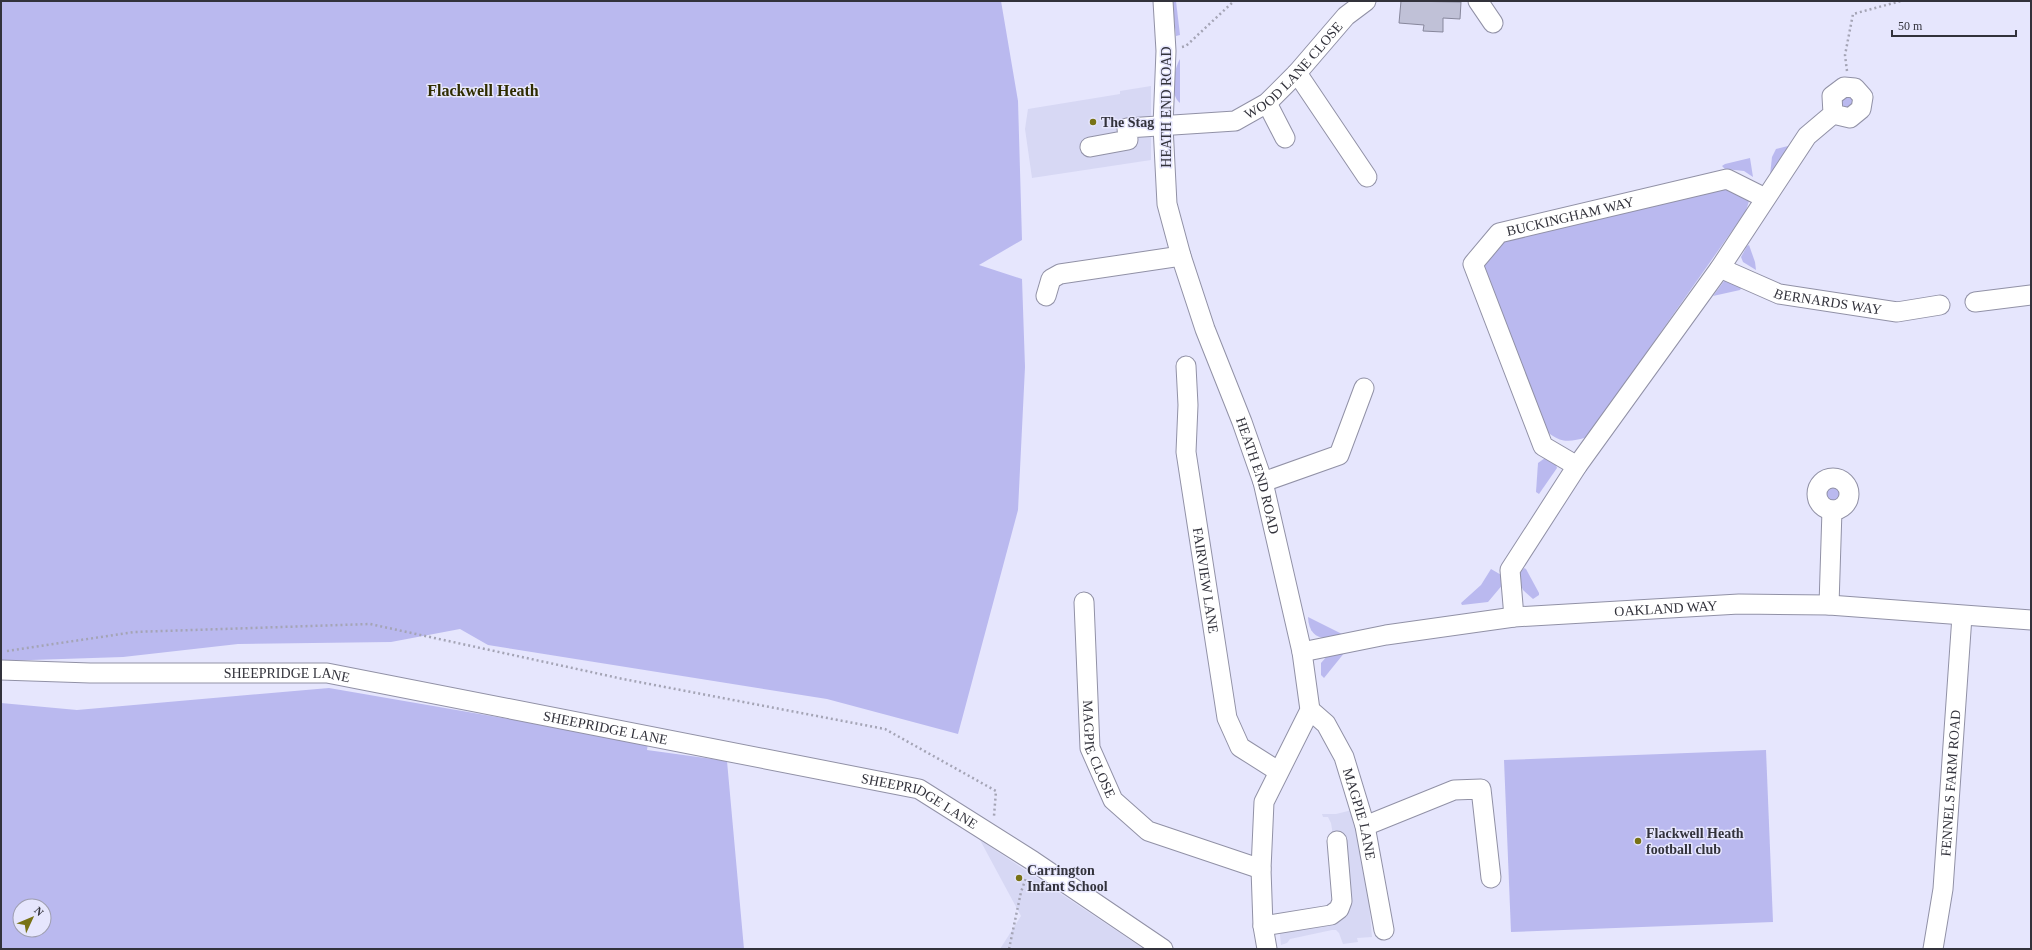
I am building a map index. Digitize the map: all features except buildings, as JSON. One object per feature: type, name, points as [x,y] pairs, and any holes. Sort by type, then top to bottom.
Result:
[{"type":"street","name":"HEATH END ROAD","points":[[1164,1],[1166,51],[1163,126],[1167,204],[1181,256],[1205,328],[1242,422],[1263,482],[1302,652],[1310,710]]},
{"type":"street","name":"WOOD LANE CLOSE","points":[[1090,147],[1128,140],[1127,128],[1235,121],[1267,103],[1297,73],[1346,16],[1366,1]]},
{"type":"street","points":[[1478,1],[1493,23]]},
{"type":"street","points":[[1297,73],[1367,177]]},
{"type":"street","points":[[1844,86],[1855,88],[1863,97],[1861,109],[1850,118],[1833,114],[1832,96],[1844,86]]},
{"type":"street","points":[[1267,103],[1285,138]]},
{"type":"street","points":[[1514,617],[1510,570],[1577,466],[1720,268],[1807,136],[1833,114]]},
{"type":"street","name":"BUCKINGHAM WAY","points":[[1577,466],[1542,446],[1473,264],[1499,233],[1727,179],[1765,198]]},
{"type":"street","points":[[1046,296],[1051,279],[1060,274],[1181,256]]},
{"type":"street","name":"BERNARDS WAY","points":[[1720,268],[1779,294],[1897,312],[1940,305]]},
{"type":"street","points":[[1975,302],[2031,295]]},
{"type":"street","name":"FAIRVIEW LANE","points":[[1186,366],[1188,405],[1186,452],[1227,718],[1240,747],[1278,771]]},
{"type":"street","points":[[1263,482],[1339,455],[1364,388]]},
{"type":"street","points":[[1828,605],[1832,510]]},
{"type":"street","name":"MAGPIE CLOSE","points":[[1084,602],[1090,748],[1113,800],[1148,831],[1261,869]]},
{"type":"street","name":"OAKLAND WAY","points":[[1302,652],[1386,635],[1514,617],[1739,604],[1828,605],[2031,620]]},
{"type":"street","name":"FENNELS FARM ROAD","points":[[1933,949],[1943,889],[1962,616]]},
{"type":"street","name":"SHEEPRIDGE LANE","points":[[1,670],[90,673],[327,674],[919,789],[992,834],[1163,949]]},
{"type":"street","points":[[1267,949],[1263,926],[1261,869],[1264,802],[1278,771],[1310,710]]},
{"type":"street","name":"MAGPIE LANE","points":[[1310,710],[1326,724],[1344,757],[1365,826],[1384,930]]},
{"type":"street","points":[[1365,826],[1454,790],[1481,789],[1491,878]]},
{"type":"street","points":[[1263,926],[1331,915],[1340,909],[1342,901],[1337,841]]},
{"type":"path","points":[[1186,46],[1234,1]]},
{"type":"path","points":[[1848,87],[1845,55],[1853,14],[1901,1]]},
{"type":"path","points":[[1,652],[134,632],[370,624],[623,679],[885,729],[996,791],[992,834]]},
{"type":"path","points":[[1009,949],[1020,892],[1033,861]]},
{"type":"shaded area","points":[[1,1],[1001,1],[1018,101],[1022,240],[979,265],[1022,279],[1025,367],[1018,510],[958,734],[827,699],[488,645],[460,629],[391,642],[238,644],[123,657],[1,661]]},
{"type":"shaded area","points":[[1172,1],[1176,1],[1180,35],[1176,36]]},
{"type":"shaded area","points":[[1180,59],[1180,103],[1175,94],[1174,75]]},
{"type":"shaded area","points":[[1151,86],[1151,160],[1032,178],[1025,129],[1028,109],[1120,94],[1120,91]]},
{"type":"shaded area","points":[[1841,93],[1858,98],[1847,113],[1837,100]]},
{"type":"shaded area","points":[[1792,145],[1770,175],[1772,157],[1776,149]]},
{"type":"shaded area","points":[[1750,158],[1753,177],[1744,171],[1725,169],[1722,166],[1725,164]]},
{"type":"shaded area","points":[[1735,181],[1748,192],[1749,201],[1746,211],[1587,437],[1564,441],[1550,434],[1545,430],[1483,272],[1481,257],[1492,241]]},
{"type":"shaded area","points":[[1749,245],[1756,270],[1743,262],[1741,257]]},
{"type":"shaded area","points":[[1727,277],[1745,282],[1740,290],[1713,296]]},
{"type":"shaded area","points":[[1552,453],[1557,468],[1539,494],[1536,492],[1538,463]]},
{"type":"shaded area","points":[[1831,482],[1839,485],[1842,493],[1839,501],[1831,504],[1823,501],[1820,493],[1823,485]]},
{"type":"shaded area","points":[[1524,568],[1526,569],[1539,593],[1539,595],[1533,599],[1523,590],[1517,576]]},
{"type":"shaded area","points":[[1491,569],[1503,576],[1504,583],[1488,602],[1462,605],[1461,603],[1481,585]]},
{"type":"shaded area","points":[[1308,617],[1342,634],[1329,638],[1319,637],[1311,630]]},
{"type":"shaded area","points":[[1345,652],[1324,678],[1321,675],[1321,663],[1328,655]]},
{"type":"shaded area","points":[[329,688],[648,743],[647,750],[727,761],[744,949],[1,949],[1,703],[77,710]]},
{"type":"shaded area","name":"Flackwell Heath football club","points":[[1766,750],[1773,922],[1511,932],[1504,760]]},
{"type":"shaded area","points":[[1352,810],[1366,870],[1372,937],[1357,938],[1358,942],[1343,944],[1339,933],[1336,930],[1332,930],[1290,939],[1287,943],[1281,945],[1278,915],[1334,910],[1333,835],[1331,823],[1328,817],[1323,817],[1322,814],[1336,814]]},
{"type":"shaded area","name":"Carrington Infant School","points":[[980,840],[1144,949],[1000,949],[1021,916]]},
{"type":"place","name":"The Stag","points":[[1093,122]]},
{"type":"place","name":"Flackwell Heath football club","points":[[1638,841]]},
{"type":"place","name":"Carrington Infant School","points":[[1019,878]]},
{"type":"district","name":"Flackwell Heath","points":[[483,90]]}]
